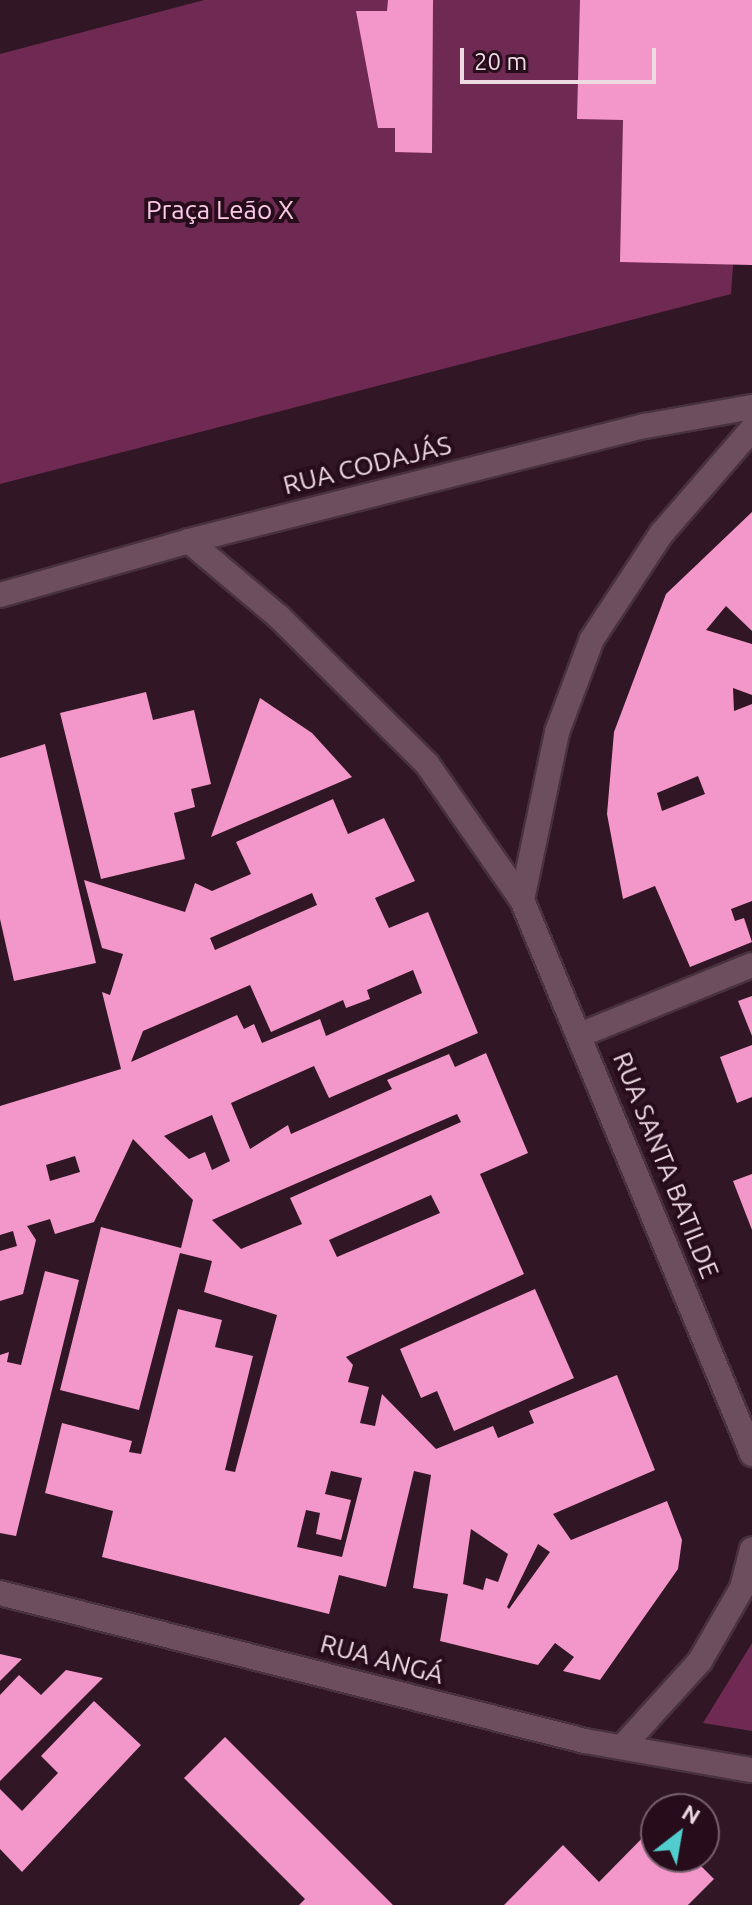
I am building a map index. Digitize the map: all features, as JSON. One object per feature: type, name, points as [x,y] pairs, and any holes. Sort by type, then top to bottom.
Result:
[{"type":"street","name":"RUA CODAJÁS","points":[[0,595],[189,541],[629,430],[752,407]]},
{"type":"street","points":[[522,900],[557,732],[592,639],[662,533],[752,429]]},
{"type":"street","name":"RUA SANTA BATILDE","points":[[189,541],[279,617],[427,764],[522,900],[582,1034],[752,1454]]},
{"type":"street","points":[[582,1034],[752,965]]},
{"type":"street","points":[[623,1746],[700,1661],[742,1588],[752,1549]]},
{"type":"street","name":"RUA ANGÁ","points":[[0,1593],[623,1746],[752,1770]]},
{"type":"green space","name":"Praça Leão X","points":[[204,0],[752,0],[731,294],[0,484],[0,54]]},
{"type":"green space","points":[[752,1643],[752,1731],[703,1723]]},
{"type":"building","points":[[388,0],[433,0],[432,153],[395,152],[395,128],[378,128],[356,11],[387,11]]},
{"type":"building","points":[[580,0],[752,0],[752,265],[620,262],[623,120],[577,119]]},
{"type":"building","points":[[752,512],[752,631],[726,606],[706,630],[752,644],[752,695],[733,688],[734,711],[752,704],[752,901],[731,909],[735,921],[744,918],[752,942],[690,967],[655,886],[623,899],[607,814],[614,732],[666,594]],"holes":[[[698,776],[705,794],[662,811],[657,793]]]},
{"type":"building","points":[[146,692],[153,720],[194,710],[211,784],[191,789],[195,807],[174,813],[185,859],[101,879],[60,713]]},
{"type":"building","points":[[260,698],[312,733],[352,777],[211,837]]},
{"type":"building","points":[[45,744],[96,963],[14,981],[0,919],[0,758]]},
{"type":"building","points":[[333,799],[348,834],[384,818],[415,881],[375,898],[389,928],[428,912],[478,1033],[329,1098],[314,1066],[231,1103],[250,1149],[288,1125],[291,1134],[392,1089],[387,1080],[449,1054],[455,1067],[486,1053],[528,1153],[480,1174],[524,1274],[346,1357],[353,1365],[348,1382],[369,1387],[360,1423],[375,1426],[382,1394],[436,1449],[493,1426],[498,1438],[534,1423],[529,1411],[617,1375],[655,1470],[553,1514],[571,1540],[667,1501],[682,1540],[678,1569],[600,1680],[563,1671],[574,1657],[555,1643],[538,1665],[440,1641],[448,1594],[413,1588],[431,1475],[414,1471],[386,1587],[339,1575],[329,1614],[102,1557],[113,1511],[45,1493],[62,1423],[132,1441],[129,1452],[141,1454],[178,1309],[222,1320],[215,1347],[253,1356],[225,1470],[235,1472],[277,1315],[204,1292],[212,1261],[180,1253],[139,1410],[60,1390],[101,1227],[181,1248],[193,1200],[133,1139],[94,1222],[55,1234],[50,1219],[27,1226],[36,1240],[23,1294],[0,1301],[0,1251],[17,1246],[13,1231],[0,1235],[0,1106],[121,1069],[102,992],[110,995],[123,954],[102,948],[84,880],[185,912],[195,883],[212,891],[251,874],[236,842]],"holes":[[[312,893],[317,905],[215,950],[210,938]],[[413,970],[422,993],[326,1036],[320,1019],[262,1043],[254,1024],[244,1029],[237,1015],[131,1062],[143,1031],[250,985],[271,1032],[343,1000],[346,1008],[370,999],[367,990]],[[457,1114],[461,1122],[290,1198],[302,1224],[241,1249],[212,1220]],[[212,1115],[230,1161],[212,1170],[205,1152],[189,1159],[164,1136]],[[75,1156],[80,1172],[50,1181],[46,1165]],[[431,1195],[440,1213],[337,1257],[329,1240]],[[331,1471],[362,1478],[342,1557],[297,1547],[306,1510],[320,1513],[316,1534],[341,1540],[351,1500],[325,1494]],[[471,1529],[508,1554],[498,1582],[486,1578],[483,1590],[463,1584]],[[538,1544],[550,1552],[509,1609],[507,1607]]]},
{"type":"building","points":[[752,996],[752,1036],[738,1001]]},
{"type":"building","points":[[752,1045],[752,1097],[737,1103],[720,1057]]},
{"type":"building","points":[[752,1174],[752,1230],[733,1181]]},
{"type":"building","points":[[45,1271],[79,1280],[16,1536],[0,1533],[0,1355],[9,1352],[7,1362],[21,1365]]},
{"type":"building","points":[[535,1289],[574,1378],[454,1431],[437,1391],[421,1398],[400,1349]]},
{"type":"building","points":[[0,1654],[22,1659],[0,1681]]},
{"type":"building","points":[[66,1670],[103,1678],[0,1781],[0,1695],[19,1675],[41,1695]]},
{"type":"building","points":[[94,1701],[141,1745],[22,1872],[0,1849],[0,1789],[22,1811],[58,1773],[41,1756]]},
{"type":"building","points":[[225,1737],[393,1905],[299,1905],[305,1899],[184,1778]]},
{"type":"building","points":[[640,1840],[640,1873],[708,1873],[714,1879],[688,1905],[504,1905],[563,1845],[599,1882]]}]
